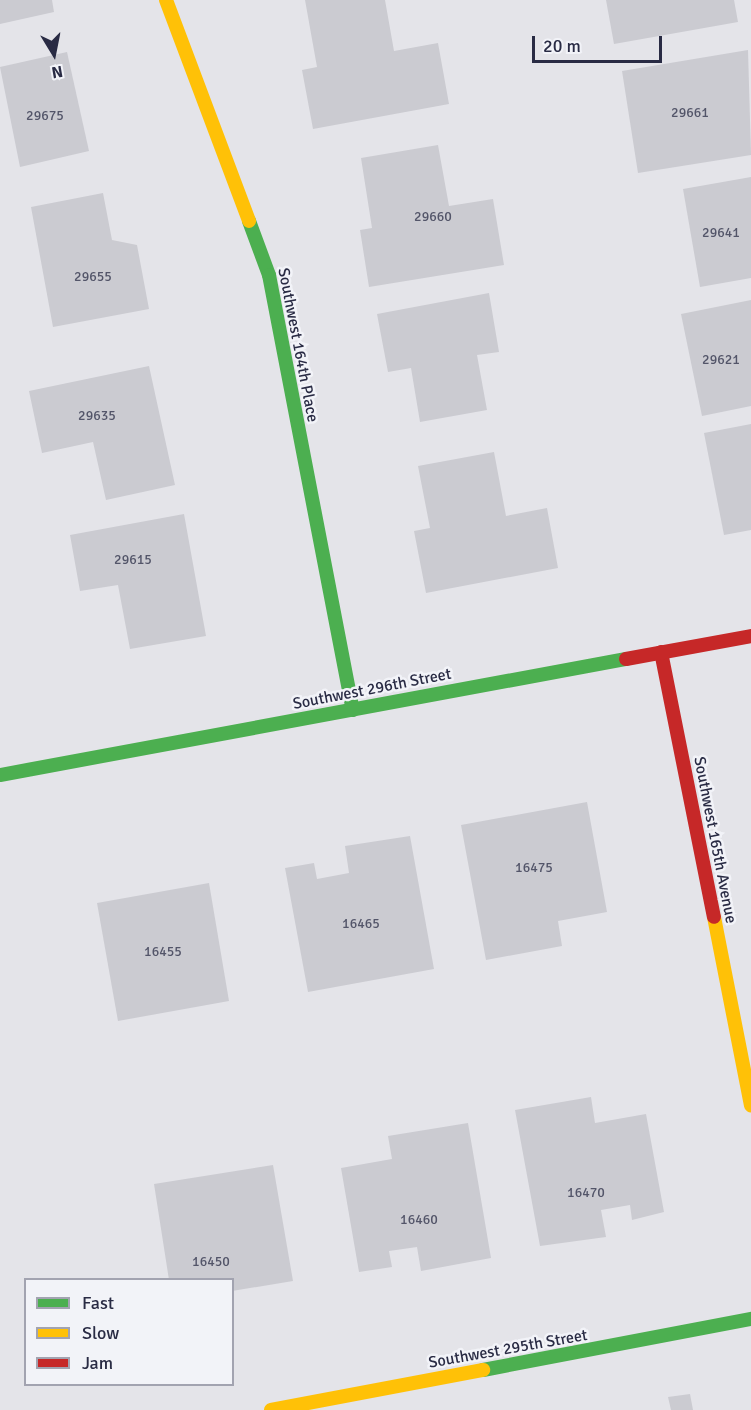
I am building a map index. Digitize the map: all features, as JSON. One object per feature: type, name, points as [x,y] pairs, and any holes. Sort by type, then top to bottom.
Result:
[{"type":"street","name":"Southwest 164th Place","points":[[166,0],[269,275],[353,710]]},
{"type":"street","name":"Southwest 296th Street","points":[[0,775],[751,636]]},
{"type":"street","name":"Southwest 165th Avenue","points":[[661,652],[751,1105]]},
{"type":"street","name":"Southwest 295th Street","points":[[271,1410],[751,1318]]},
{"type":"building","points":[[0,0],[52,0],[54,12],[0,24]]},
{"type":"building","points":[[305,0],[385,0],[394,51],[438,43],[449,104],[313,129],[302,70],[317,67]]},
{"type":"building","points":[[606,0],[734,0],[738,22],[614,44]]},
{"type":"building","points":[[748,50],[751,155],[638,173],[622,71]]},
{"type":"building","points":[[67,52],[89,151],[20,167],[0,67]]},
{"type":"building","points":[[438,145],[449,206],[493,199],[504,265],[369,287],[360,230],[372,228],[361,158]]},
{"type":"building","points":[[751,177],[751,278],[700,287],[683,189]]},
{"type":"building","points":[[103,193],[112,240],[137,245],[149,309],[53,327],[31,207]]},
{"type":"building","points":[[489,293],[499,352],[477,355],[487,410],[420,422],[411,368],[388,372],[377,314]]},
{"type":"building","points":[[751,300],[751,406],[702,416],[681,314]]},
{"type":"building","points":[[149,366],[175,485],[106,500],[93,442],[42,453],[29,391]]},
{"type":"building","points":[[751,424],[751,530],[724,535],[704,433]]},
{"type":"building","points":[[494,452],[506,516],[547,508],[558,568],[426,593],[414,531],[430,528],[418,466]]},
{"type":"building","points":[[184,514],[206,636],[130,649],[118,585],[80,591],[70,535]]},
{"type":"building","points":[[587,802],[607,912],[558,921],[562,946],[486,960],[461,825]]},
{"type":"building","points":[[410,836],[434,969],[308,992],[285,868],[314,863],[317,879],[349,873],[345,846]]},
{"type":"building","points":[[209,883],[229,1001],[118,1021],[97,903]]},
{"type":"building","points":[[591,1097],[595,1123],[646,1114],[664,1212],[632,1220],[630,1205],[601,1210],[606,1237],[540,1246],[515,1110]]},
{"type":"building","points":[[468,1123],[491,1258],[421,1271],[417,1247],[389,1251],[392,1267],[359,1272],[341,1168],[392,1159],[388,1136]]},
{"type":"building","points":[[273,1165],[293,1281],[234,1291],[234,1278],[169,1278],[154,1184]]},
{"type":"building","points":[[690,1394],[693,1410],[671,1410],[668,1397]]},
{"type":"traffic: fast","points":[[249,221],[269,275],[353,710]]},
{"type":"traffic: fast","points":[[0,775],[626,659]]},
{"type":"traffic: fast","points":[[483,1370],[751,1319]]},
{"type":"traffic: slow","points":[[166,0],[249,221]]},
{"type":"traffic: slow","points":[[714,917],[751,1105]]},
{"type":"traffic: slow","points":[[271,1410],[483,1370]]},
{"type":"traffic: jam","points":[[626,659],[751,636]]},
{"type":"traffic: jam","points":[[661,652],[714,917]]}]
